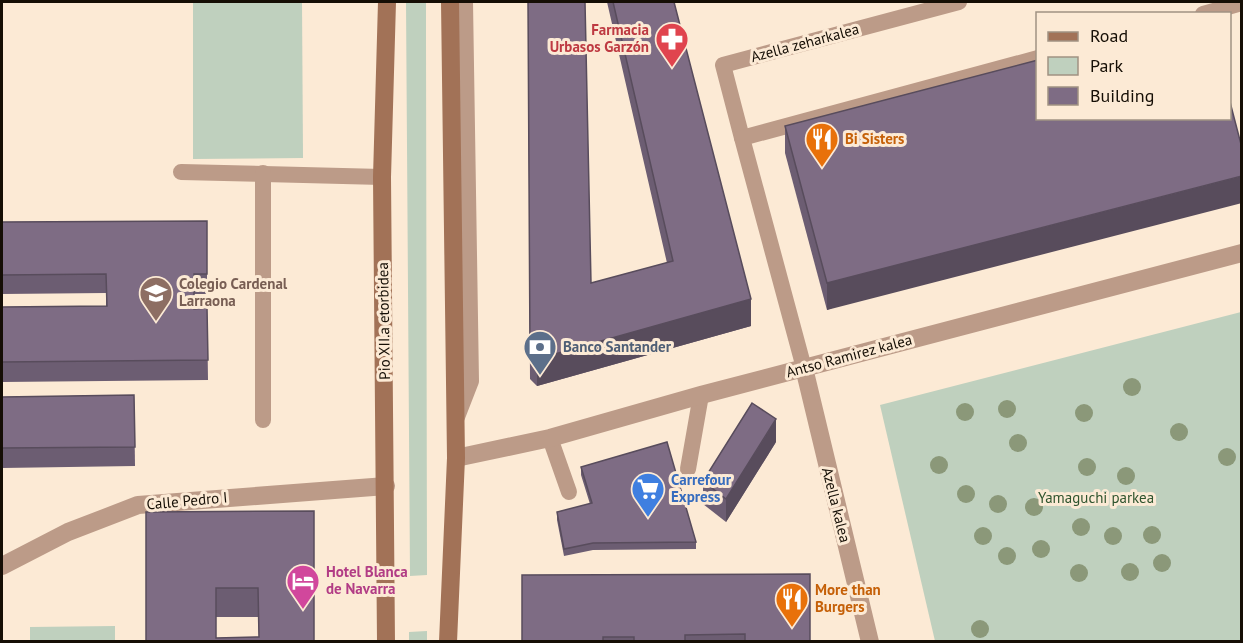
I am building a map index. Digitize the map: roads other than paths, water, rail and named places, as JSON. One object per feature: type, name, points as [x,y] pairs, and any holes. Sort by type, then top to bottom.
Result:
[{"type":"main road","name":"Pio XII.a etorbidea","points":[[386,642],[382,177],[387,2]]},
{"type":"main road","points":[[448,642],[456,458],[450,2]]},
{"type":"street","name":"Antso Ramirez kalea","points":[[456,458],[550,438],[701,395],[1242,253]]},
{"type":"street","name":"Azella kalea","points":[[804,368],[870,642]]},
{"type":"street","name":"Calle Pedro I","points":[[2,566],[68,532],[138,505],[328,488],[386,486]]},
{"type":"lane","points":[[456,421],[471,381],[465,2]]},
{"type":"lane","name":"Azella zeharkalea","points":[[804,368],[723,65],[959,2]]},
{"type":"lane","points":[[1210,12],[1242,3]]},
{"type":"lane","points":[[742,138],[1036,59]]},
{"type":"lane","points":[[181,172],[382,177]]},
{"type":"lane","points":[[263,173],[263,420]]},
{"type":"lane","points":[[688,469],[701,395]]},
{"type":"lane","points":[[550,438],[569,492]]},
{"type":"place","name":"Farmacia Urbasos Garzón","points":[[672,68]]},
{"type":"place","name":"Bi Sisters","points":[[822,168]]},
{"type":"place","name":"Colegio Cardenal Larraona","points":[[156,322]]},
{"type":"place","name":"Banco Santander","points":[[540,376]]},
{"type":"place","name":"Carrefour Express","points":[[648,518]]},
{"type":"place","name":"Hotel Blanca de Navarra","points":[[303,610]]},
{"type":"place","name":"More than Burgers","points":[[792,628]]},
{"type":"park label","name":"Yamaguchi parkea","points":[[1096,498]]}]
